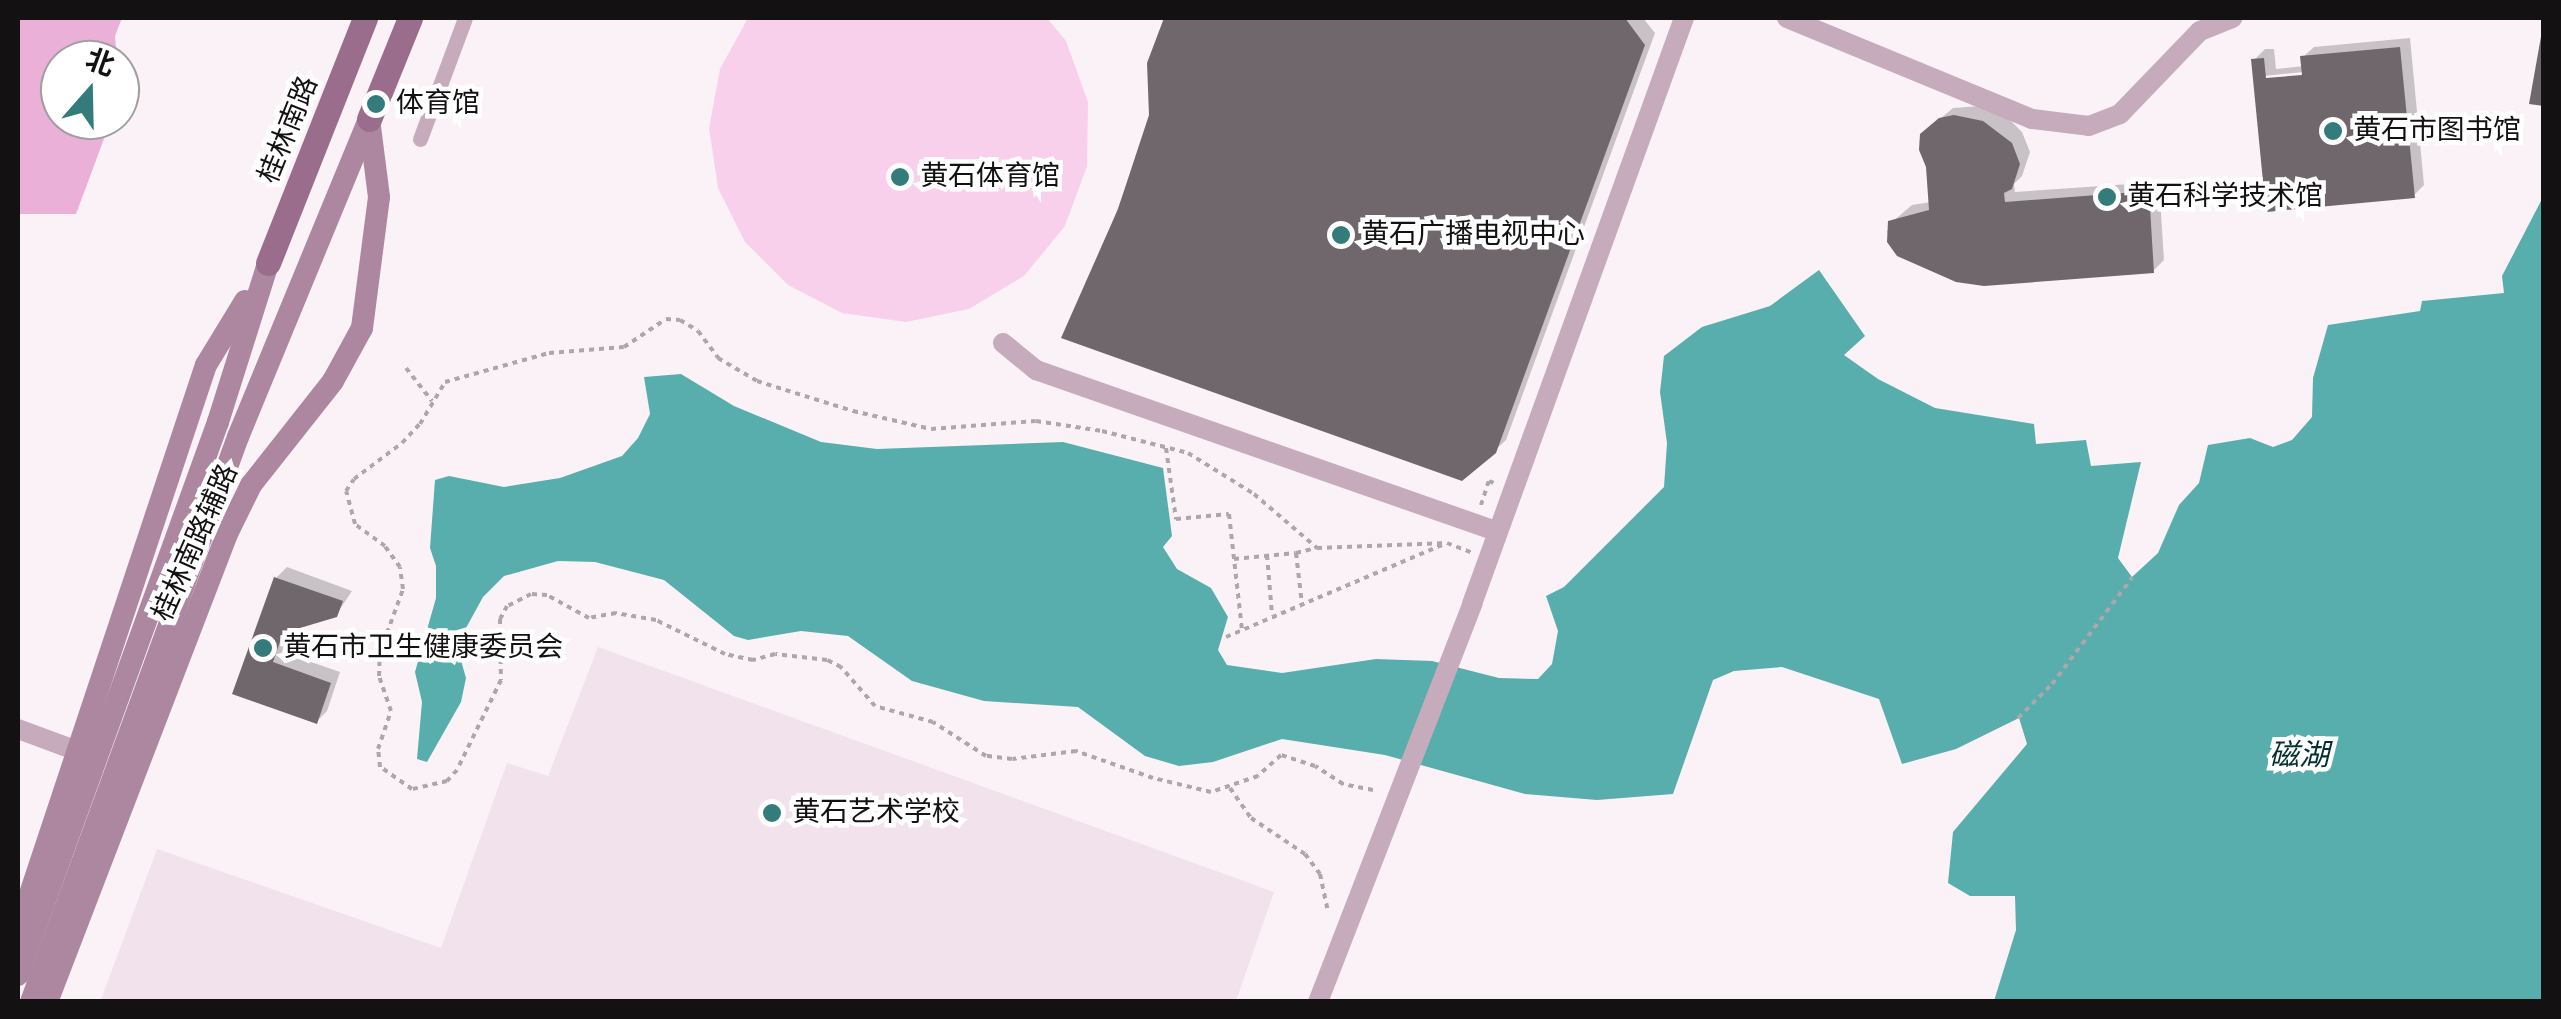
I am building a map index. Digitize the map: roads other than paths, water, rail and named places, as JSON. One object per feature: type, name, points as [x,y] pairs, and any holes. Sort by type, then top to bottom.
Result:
[{"type":"main road","name":"桂林南路","points":[[268,264],[365,18]]},
{"type":"main road","points":[[31,1002],[238,438],[410,18]]},
{"type":"main road","name":"桂林南路辅路","points":[[47,1002],[227,534],[250,485],[333,381],[362,328],[374,263],[379,197],[369,119]]},
{"type":"main road","points":[[18,976],[218,422],[268,264]]},
{"type":"main road","name":"桂林南路辅路","points":[[18,932],[206,365],[268,264]]},
{"type":"street","points":[[420,139],[465,18]]},
{"type":"street","points":[[1318,1002],[1472,604],[1510,488],[1684,18]]},
{"type":"street","points":[[1787,18],[1980,100],[2059,126],[2089,126],[2120,114],[2200,32],[2232,18]]},
{"type":"street","points":[[1004,343],[1036,370],[1495,530]]},
{"type":"street","points":[[18,729],[77,751]]},
{"type":"water","name":"磁湖","points":[[2543,197],[2543,1001],[1994,1001],[2016,930],[2015,896],[1970,896],[1948,883],[1953,832],[2027,744],[2019,718],[1956,749],[1902,764],[1879,699],[1782,667],[1734,671],[1713,680],[1673,794],[1597,800],[1525,794],[1385,755],[1282,739],[1213,762],[1179,766],[1145,756],[1078,707],[984,701],[912,681],[848,636],[801,631],[748,640],[734,636],[664,580],[595,562],[558,561],[504,576],[483,597],[466,628],[460,657],[466,678],[461,702],[427,762],[417,759],[422,702],[415,672],[436,598],[436,566],[430,548],[435,480],[449,476],[504,487],[560,478],[622,456],[638,438],[650,414],[644,377],[681,374],[734,406],[821,442],[877,449],[1063,442],[1163,468],[1172,536],[1163,547],[1177,569],[1211,588],[1228,617],[1218,650],[1227,665],[1282,673],[1376,659],[1432,661],[1499,678],[1538,679],[1552,664],[1558,631],[1546,596],[1564,587],[1664,487],[1667,443],[1660,392],[1664,356],[1702,327],[1770,306],[1819,270],[1865,336],[1844,355],[1878,379],[1935,408],[2034,424],[2036,444],[2086,440],[2091,466],[2141,462],[2118,558],[2132,577],[2158,553],[2179,505],[2199,483],[2208,445],[2250,438],[2273,447],[2292,440],[2312,417],[2313,378],[2328,325],[2420,311],[2422,301],[2504,293],[2502,276]]},
{"type":"place","name":"体育馆","points":[[376,104]]},
{"type":"place","name":"黄石市图书馆","points":[[2333,131]]},
{"type":"place","name":"黄石体育馆","points":[[900,177]]},
{"type":"place","name":"黄石科学技术馆","points":[[2107,197]]},
{"type":"place","name":"黄石广播电视中心","points":[[1341,235]]},
{"type":"place","name":"黄石市卫生健康委员会","points":[[263,648]]},
{"type":"place","name":"黄石艺术学校","points":[[772,813]]}]
